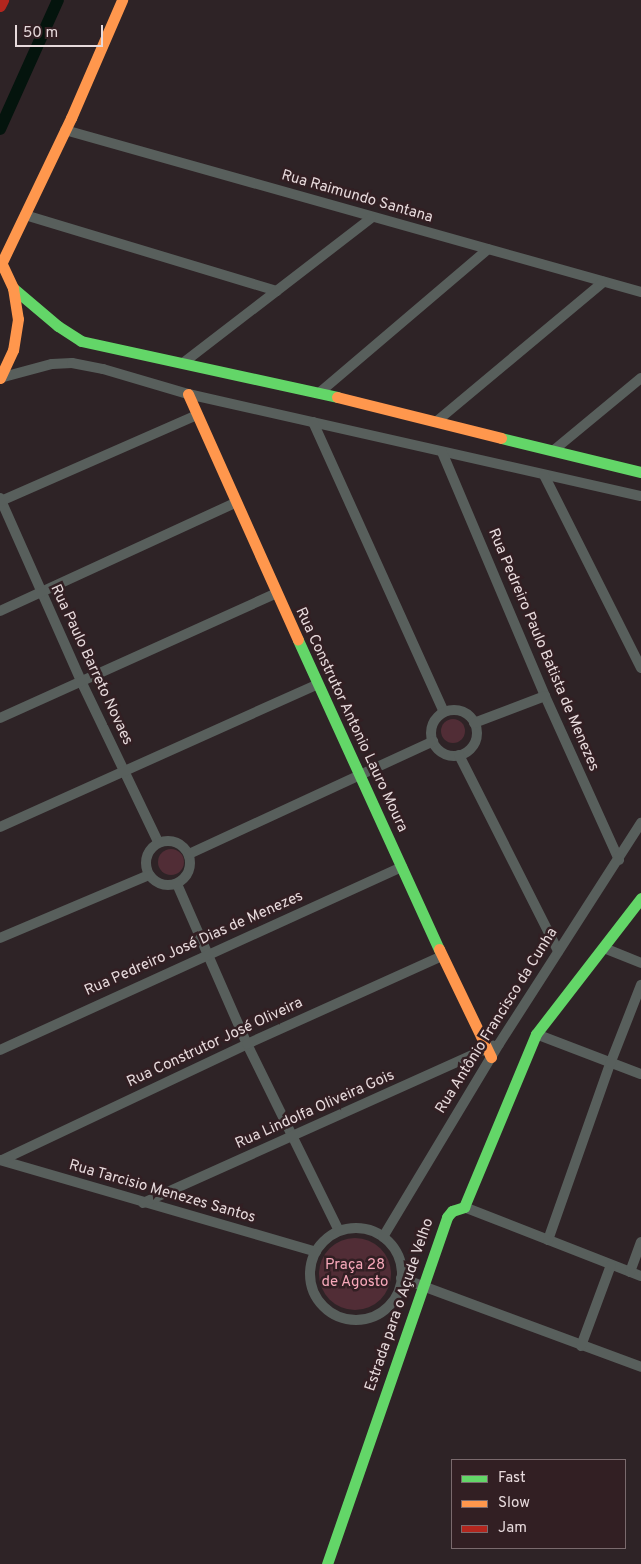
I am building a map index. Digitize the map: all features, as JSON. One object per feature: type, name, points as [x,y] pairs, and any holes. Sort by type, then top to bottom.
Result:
[{"type":"street","points":[[0,6],[3,0]]},
{"type":"street","points":[[0,378],[13,350],[18,319],[14,288],[1,261],[65,130],[122,0]]},
{"type":"street","name":"Rua Raimundo Santana","points":[[65,130],[370,218],[641,292]]},
{"type":"street","points":[[25,215],[276,291]]},
{"type":"street","points":[[184,363],[370,218]]},
{"type":"street","points":[[319,393],[488,249]]},
{"type":"street","points":[[437,421],[603,282]]},
{"type":"street","points":[[14,288],[58,326],[81,341],[319,393],[641,472]]},
{"type":"street","points":[[0,378],[52,364],[72,363],[103,369],[188,394],[641,496]]},
{"type":"street","points":[[554,450],[641,378]]},
{"type":"street","name":"Rua Construtor Antonio Lauro Moura","points":[[188,394],[235,503],[442,956],[489,1053]]},
{"type":"street","points":[[1,499],[197,415]]},
{"type":"street","points":[[313,422],[444,712]]},
{"type":"street","name":"Rua Pedreiro Paulo Batista de Menezes","points":[[442,452],[546,696],[619,860]]},
{"type":"street","points":[[544,474],[641,668]]},
{"type":"street","name":"Rua Paulo Barreto Novaes","points":[[1,499],[124,773],[158,842]]},
{"type":"street","points":[[0,611],[235,503]]},
{"type":"street","points":[[0,718],[277,593]]},
{"type":"street","points":[[0,827],[124,773],[318,684]]},
{"type":"street","points":[[474,723],[546,696]]},
{"type":"street","points":[[458,710],[464,712],[474,723],[476,736],[474,742],[465,752],[459,755],[441,751],[433,741],[432,727],[434,721],[444,712],[458,710]]},
{"type":"street","points":[[189,854],[433,741]]},
{"type":"street","points":[[459,755],[558,951]]},
{"type":"street","name":"Rua Antônio Francisco da Cunha","points":[[498,1044],[619,860],[641,823]]},
{"type":"street","points":[[172,840],[185,848],[189,854],[191,861],[188,874],[177,884],[164,885],[153,880],[149,875],[146,856],[158,842],[172,840]]},
{"type":"street","name":"Rua Pedreiro José Dias de Menezes","points":[[0,1050],[402,867]]},
{"type":"street","points":[[0,938],[149,875]]},
{"type":"street","points":[[177,884],[291,1137],[339,1231]]},
{"type":"street","name":"Estrada para o Açude Velho","points":[[327,1564],[447,1217],[452,1211],[464,1207],[536,1034],[641,898]]},
{"type":"street","points":[[604,948],[641,963]]},
{"type":"street","name":"Rua Construtor José Oliveira","points":[[1,1160],[248,1044],[442,956]]},
{"type":"street","points":[[548,1240],[610,1064],[641,985]]},
{"type":"street","points":[[536,1034],[610,1064],[641,1074]]},
{"type":"street","name":"Rua Lindolfa Oliveira Gois","points":[[143,1202],[489,1053],[498,1044]]},
{"type":"street","name":"Rua Antônio Francisco da Cunha","points":[[383,1237],[489,1053]]},
{"type":"street","name":"Rua Tarcisio Menezes Santos","points":[[1,1160],[316,1252]]},
{"type":"street","points":[[464,1207],[641,1276]]},
{"type":"street","points":[[354,1228],[369,1230],[383,1237],[398,1255],[402,1278],[398,1293],[390,1305],[378,1314],[364,1320],[342,1318],[323,1307],[314,1295],[310,1281],[311,1266],[316,1252],[326,1240],[339,1231],[354,1228]]},
{"type":"street","points":[[630,1272],[641,1242]]},
{"type":"street","points":[[581,1346],[611,1265]]},
{"type":"street","points":[[402,1278],[641,1368]]},
{"type":"green space","points":[[453,719],[462,722],[465,731],[462,740],[453,743],[444,740],[441,731],[444,722]]},
{"type":"green space","points":[[171,849],[180,853],[184,862],[180,871],[171,875],[162,871],[158,862],[162,853]]},
{"type":"green space","name":"Praça 28 de Agosto","points":[[355,1238],[369,1241],[381,1248],[388,1260],[391,1274],[388,1288],[381,1300],[369,1307],[355,1310],[341,1307],[329,1300],[322,1288],[319,1274],[322,1260],[329,1248],[341,1241]]},
{"type":"waterway","points":[[0,129],[58,0]]},
{"type":"traffic: fast","points":[[13,288],[58,326],[81,341],[337,397]]},
{"type":"traffic: fast","points":[[501,438],[641,472]]},
{"type":"traffic: fast","points":[[298,640],[439,949]]},
{"type":"traffic: fast","points":[[327,1564],[447,1217],[452,1211],[464,1207],[536,1034],[641,898]]},
{"type":"traffic: slow","points":[[2,262],[71,118],[122,0]]},
{"type":"traffic: slow","points":[[0,260],[13,288],[18,319],[13,350],[0,378]]},
{"type":"traffic: slow","points":[[188,394],[298,640]]},
{"type":"traffic: slow","points":[[337,397],[501,438]]},
{"type":"traffic: slow","points":[[439,949],[491,1057]]},
{"type":"traffic: jam","points":[[0,6],[3,0]]}]
